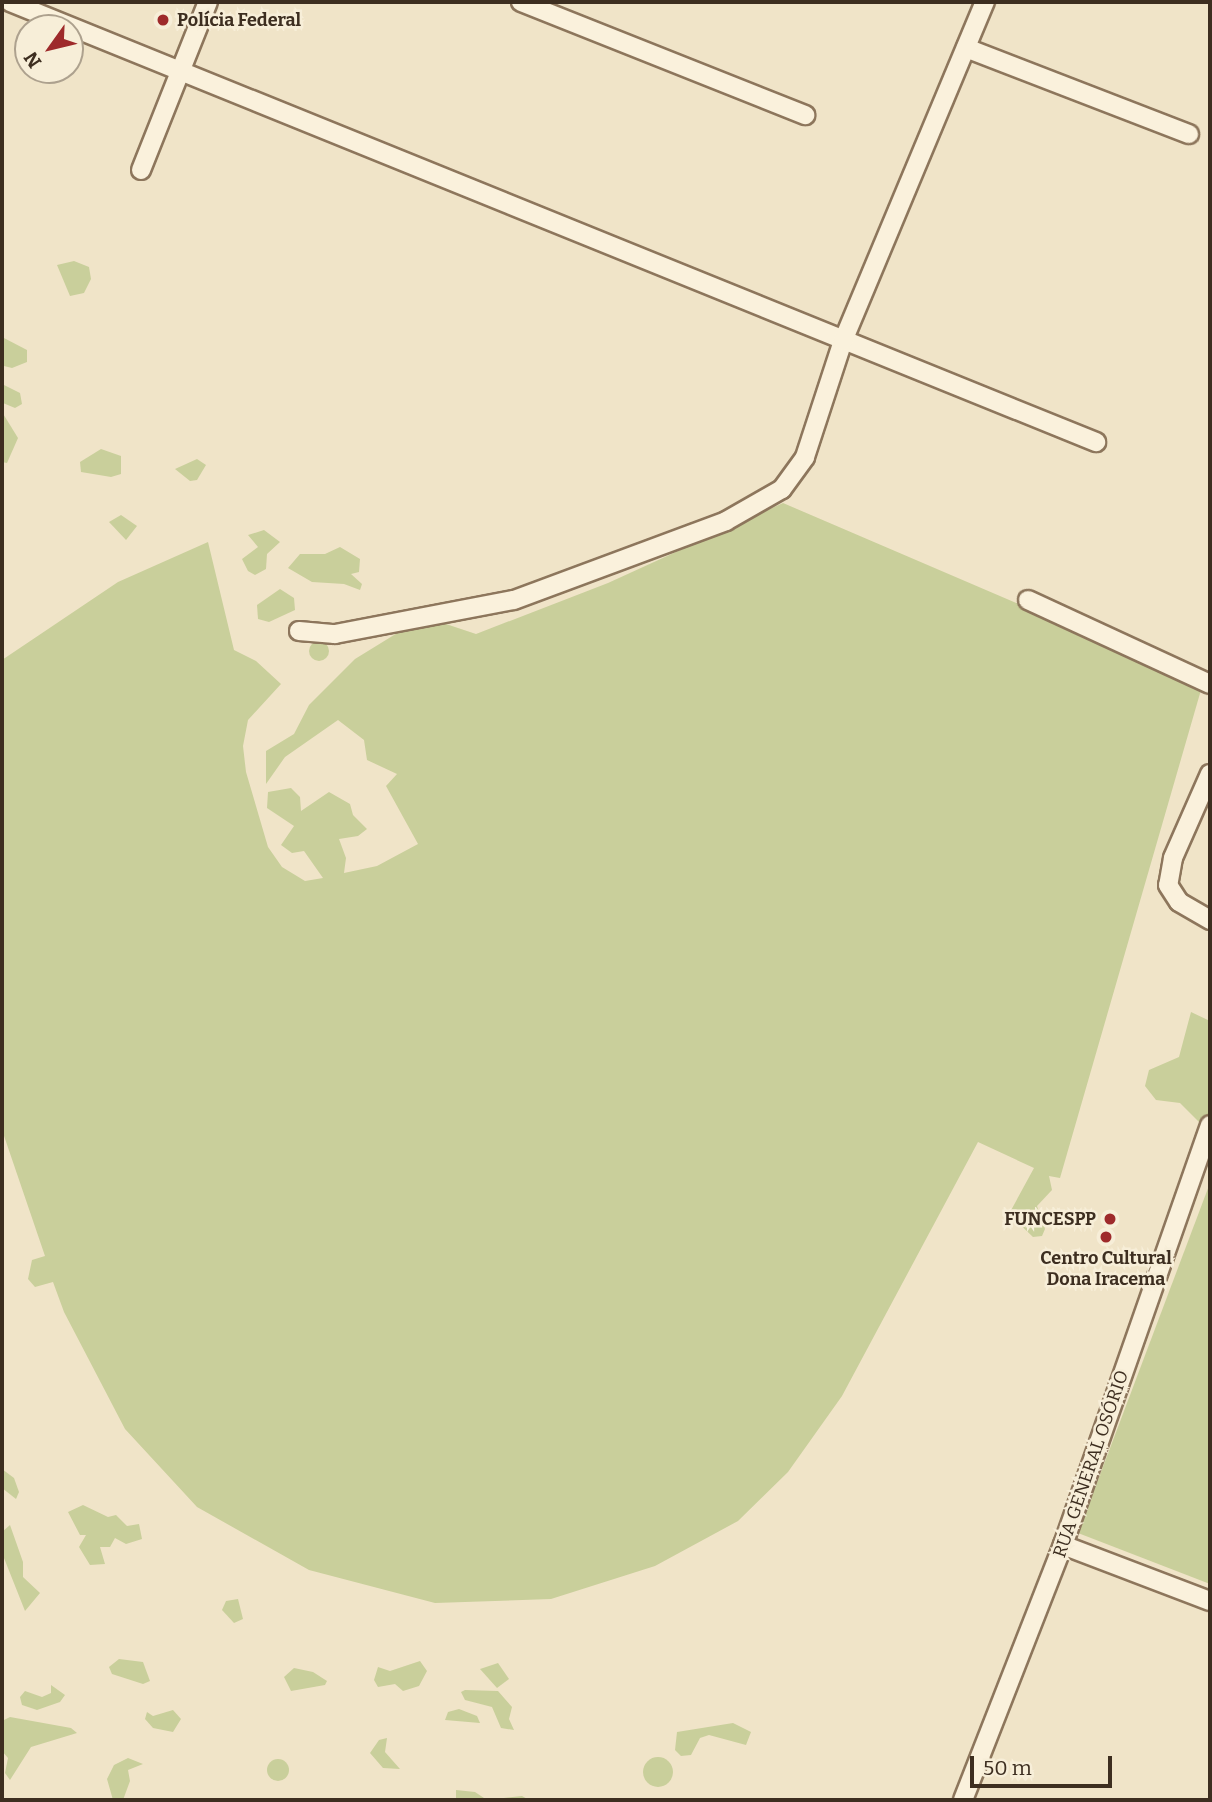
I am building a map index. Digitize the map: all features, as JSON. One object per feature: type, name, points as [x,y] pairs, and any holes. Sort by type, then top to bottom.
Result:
[{"type":"street","points":[[9,2],[1096,442]]},
{"type":"street","points":[[141,170],[208,2]]},
{"type":"street","points":[[521,2],[805,115]]},
{"type":"street","points":[[299,631],[335,634],[503,603],[651,550],[759,503],[798,471],[843,341],[985,2]]},
{"type":"street","points":[[966,48],[1189,134]]},
{"type":"street","points":[[1028,600],[1210,684]]},
{"type":"street","points":[[1210,774],[1173,858],[1168,885],[1179,902],[1210,920]]},
{"type":"street","name":"RUA GENERAL OSÓRIO","points":[[963,1800],[1063,1545],[1210,1125]]},
{"type":"street","points":[[1063,1545],[1210,1601]]},
{"type":"green space","points":[[74,261],[89,267],[91,279],[84,293],[70,296],[57,265]]},
{"type":"green space","points":[[2,337],[27,350],[27,362],[12,368],[4,366]]},
{"type":"green space","points":[[2,384],[20,393],[22,404],[15,408],[3,403]]},
{"type":"green space","points":[[2,412],[18,438],[7,463],[2,462]]},
{"type":"green space","points":[[101,449],[121,456],[121,474],[111,477],[81,472],[80,462]]},
{"type":"green space","points":[[197,459],[206,465],[197,480],[190,481],[175,469]]},
{"type":"green space","points":[[783,503],[1203,683],[1060,1178],[1049,1176],[1052,1190],[1037,1206],[1045,1229],[1042,1236],[1033,1237],[1009,1214],[1034,1168],[978,1142],[842,1396],[788,1472],[738,1521],[655,1566],[551,1599],[435,1603],[309,1570],[197,1507],[125,1429],[64,1312],[53,1282],[35,1287],[28,1279],[32,1260],[45,1256],[2,1130],[2,660],[118,582],[208,542],[234,650],[256,661],[281,684],[248,720],[243,746],[246,772],[268,847],[282,867],[305,881],[323,878],[304,851],[292,853],[281,845],[294,826],[267,808],[268,792],[291,788],[300,797],[301,811],[329,792],[350,804],[353,815],[367,829],[358,836],[339,839],[346,858],[344,873],[377,866],[418,844],[386,786],[397,774],[367,760],[364,740],[338,720],[285,757],[266,784],[266,751],[294,734],[309,705],[355,659],[407,627],[446,624],[476,634],[608,583]]},
{"type":"green space","points":[[121,515],[137,526],[126,540],[109,522]]},
{"type":"green space","points":[[264,530],[280,542],[267,554],[266,569],[255,575],[248,571],[242,559],[258,547],[248,535]]},
{"type":"green space","points":[[340,547],[360,559],[359,572],[351,574],[362,584],[360,590],[344,584],[312,582],[288,568],[300,554],[325,554]]},
{"type":"green space","points":[[280,589],[294,598],[295,610],[269,622],[258,619],[257,605]]},
{"type":"green space","points":[[319,641],[326,644],[329,651],[326,658],[319,661],[312,658],[309,651],[312,644]]},
{"type":"green space","points":[[1191,1012],[1210,1021],[1210,1124],[1202,1125],[1180,1103],[1156,1100],[1145,1086],[1149,1070],[1179,1057]]},
{"type":"green space","points":[[1210,1183],[1210,1584],[1078,1533]]},
{"type":"green space","points":[[2,1469],[14,1478],[19,1492],[16,1499],[2,1488]]},
{"type":"green space","points":[[83,1505],[108,1517],[116,1515],[127,1526],[139,1524],[142,1539],[126,1544],[115,1538],[110,1547],[100,1547],[105,1564],[90,1565],[79,1547],[86,1535],[80,1535],[68,1512]]},
{"type":"green space","points":[[10,1525],[23,1562],[23,1577],[40,1593],[25,1611],[2,1553],[2,1532]]},
{"type":"green space","points":[[238,1599],[243,1619],[234,1623],[222,1610],[226,1601]]},
{"type":"green space","points":[[119,1659],[143,1662],[150,1681],[143,1684],[112,1674],[109,1667]]},
{"type":"green space","points":[[420,1661],[427,1671],[419,1686],[403,1691],[395,1684],[378,1687],[374,1680],[378,1667],[390,1671]]},
{"type":"green space","points":[[498,1663],[509,1679],[497,1688],[480,1669]]},
{"type":"green space","points":[[294,1668],[313,1672],[327,1681],[325,1685],[291,1691],[284,1677]]},
{"type":"green space","points":[[51,1685],[65,1695],[60,1702],[37,1710],[22,1705],[20,1697],[25,1691],[42,1697],[51,1693]]},
{"type":"green space","points":[[498,1691],[512,1707],[509,1719],[514,1730],[501,1728],[492,1707],[465,1700],[461,1692]]},
{"type":"green space","points":[[459,1709],[477,1716],[480,1723],[445,1720],[448,1712]]},
{"type":"green space","points":[[173,1710],[181,1719],[173,1732],[153,1728],[145,1719],[147,1712],[153,1716]]},
{"type":"green space","points":[[10,1717],[71,1728],[77,1733],[31,1747],[10,1780],[5,1773],[8,1758],[2,1751],[2,1721]]},
{"type":"green space","points":[[733,1723],[751,1732],[746,1745],[709,1735],[700,1738],[691,1755],[681,1756],[675,1750],[677,1732]]},
{"type":"green space","points":[[387,1738],[385,1752],[400,1769],[383,1768],[370,1753],[379,1740]]},
{"type":"green space","points":[[658,1757],[664,1758],[672,1766],[672,1778],[664,1786],[658,1787],[652,1786],[644,1778],[643,1772],[644,1766],[652,1758]]},
{"type":"green space","points":[[128,1758],[143,1764],[128,1770],[130,1781],[123,1800],[113,1800],[107,1779],[114,1765]]},
{"type":"green space","points":[[278,1759],[288,1766],[289,1770],[282,1780],[278,1781],[268,1774],[267,1770],[274,1760]]},
{"type":"green space","points":[[456,1790],[475,1792],[487,1800],[456,1800]]},
{"type":"green space","points":[[522,1796],[529,1800],[487,1800]]},
{"type":"place","name":"Polícia Federal","points":[[163,20]]},
{"type":"place","name":"FUNCESPP","points":[[1110,1219]]},
{"type":"place","name":"Centro Cultural Dona Iracema","points":[[1106,1237]]}]
